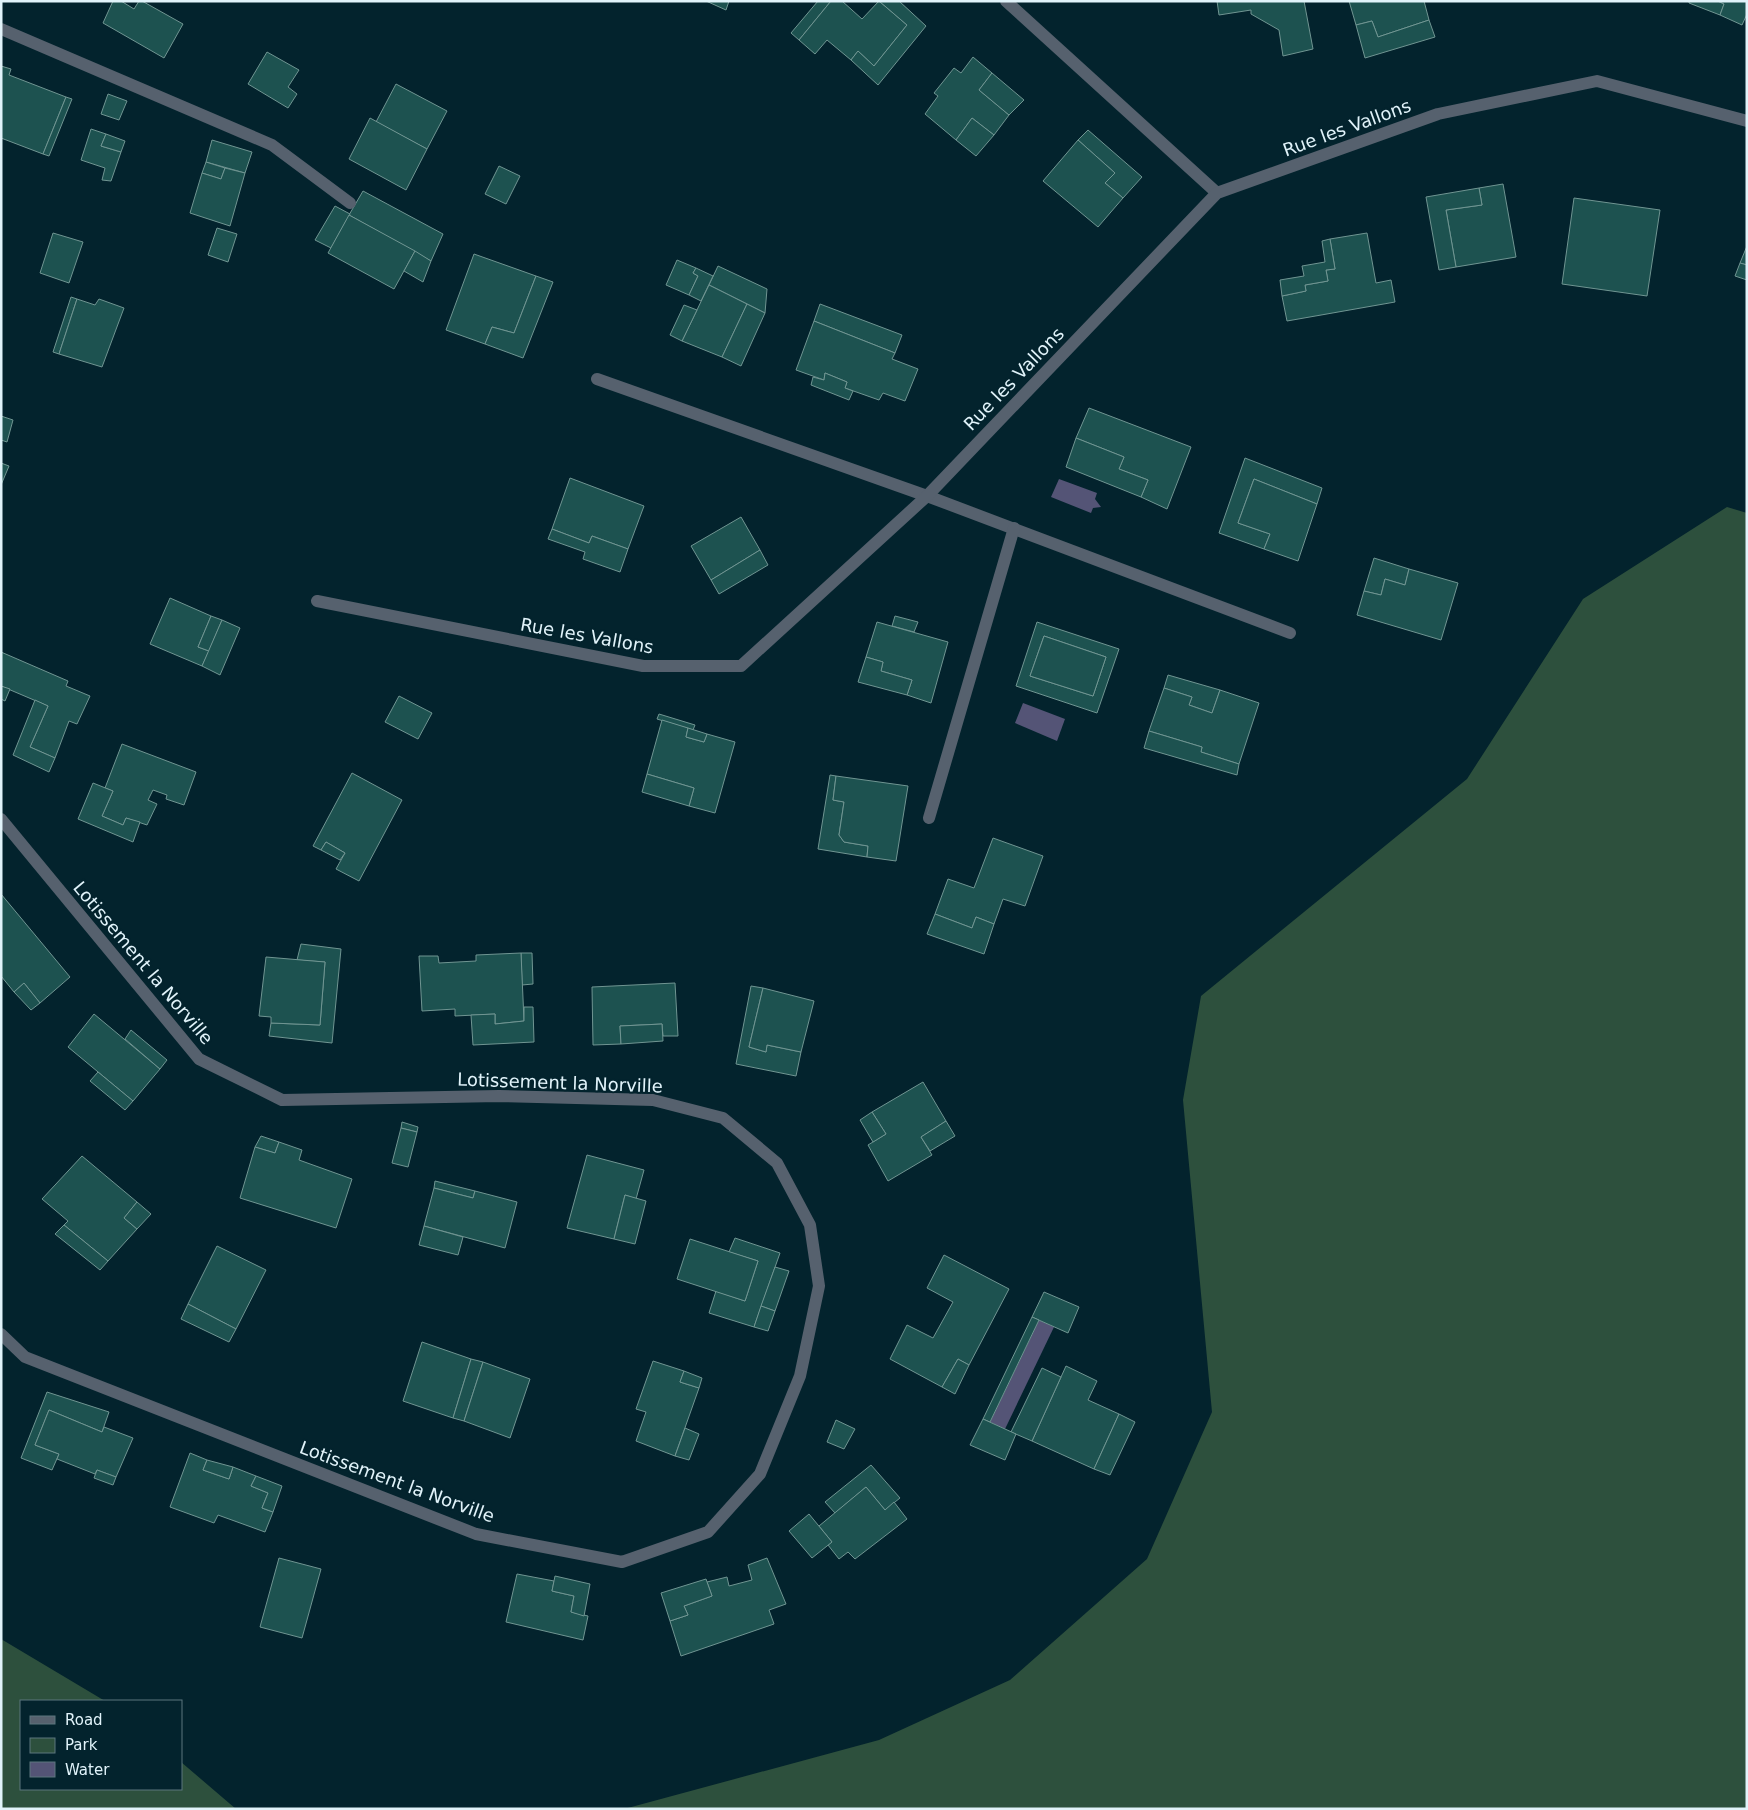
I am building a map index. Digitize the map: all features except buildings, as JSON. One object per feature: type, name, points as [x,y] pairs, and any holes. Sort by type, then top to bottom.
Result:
[{"type":"street","points":[[1006,1],[1217,192]]},
{"type":"street","points":[[1,29],[272,145],[350,203]]},
{"type":"street","name":"Rue les Vallons","points":[[317,601],[643,666],[741,666],[927,496],[1217,192],[1438,114],[1597,81],[1747,121]]},
{"type":"street","points":[[597,378],[1014,528],[1290,633]]},
{"type":"street","points":[[929,818],[1014,528]]},
{"type":"street","name":"Lotissement la Norville","points":[[1,819],[199,1060],[282,1100],[499,1096],[653,1100],[723,1118],[777,1163],[810,1225],[819,1286],[800,1376],[760,1474],[708,1532],[622,1562],[476,1534],[25,1358],[1,1334]]},
{"type":"green space","points":[[1727,507],[1747,513],[1747,1809],[624,1809],[879,1740],[1010,1680],[1147,1559],[1212,1412],[1183,1100],[1201,996],[1467,779],[1583,599]]},
{"type":"green space","points":[[1,1639],[103,1700],[20,1700],[20,1790],[182,1790],[182,1763],[236,1809],[1,1809]]},
{"type":"water","points":[[1059,479],[1097,493],[1095,499],[1101,507],[1093,508],[1091,513],[1051,497]]},
{"type":"water","points":[[1023,703],[1065,719],[1057,741],[1015,723]]},
{"type":"water","points":[[1039,1320],[1054,1327],[1005,1429],[990,1422]]}]
